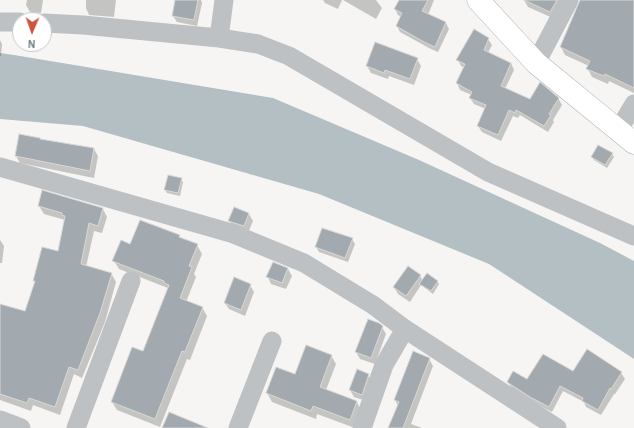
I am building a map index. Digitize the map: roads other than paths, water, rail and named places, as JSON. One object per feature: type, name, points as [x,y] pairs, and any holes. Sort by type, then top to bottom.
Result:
[{"type":"street","points":[[219,38],[224,0]]},
{"type":"street","points":[[478,0],[536,63],[626,137],[634,104]]},
{"type":"street","points":[[536,63],[569,0]]},
{"type":"street","points":[[0,22],[12,22]]},
{"type":"street","points":[[52,23],[219,38],[258,44],[289,56],[488,172],[634,236]]},
{"type":"street","points":[[0,167],[231,233],[304,263],[373,305],[405,329],[557,428]]},
{"type":"street","points":[[76,428],[131,281]]},
{"type":"street","points":[[365,423],[384,366],[405,329]]},
{"type":"street","points":[[238,428],[272,341]]},
{"type":"street","points":[[0,420],[21,428]]}]
